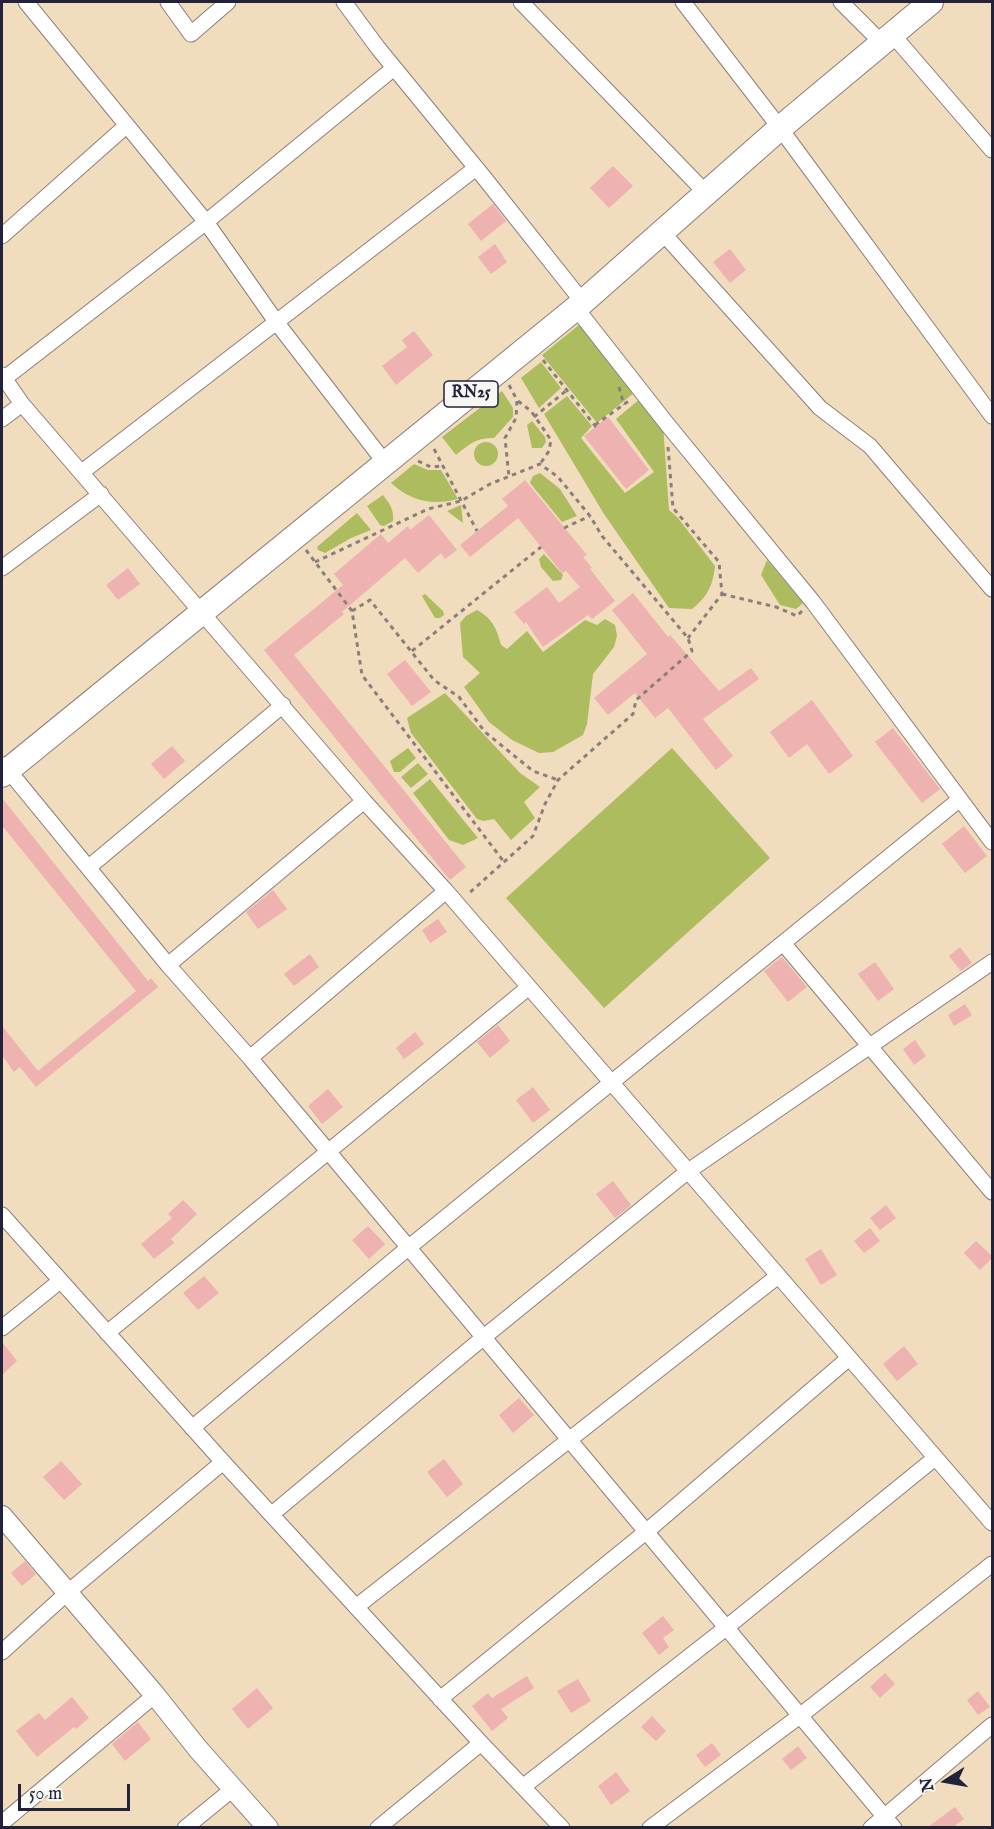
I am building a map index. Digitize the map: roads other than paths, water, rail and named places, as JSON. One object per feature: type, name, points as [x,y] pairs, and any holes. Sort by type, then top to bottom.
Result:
[{"type":"main road","name":"RN25","points":[[3,769],[386,464],[579,305],[780,128],[931,2]]},
{"type":"street","points":[[26,2],[206,222],[277,323],[386,464]]},
{"type":"street","points":[[168,2],[191,34],[228,2]]},
{"type":"street","points":[[344,2],[394,68],[476,168],[641,392],[813,602],[993,842]]},
{"type":"street","points":[[521,2],[706,193]]},
{"type":"street","points":[[683,2],[780,128],[993,416]]},
{"type":"street","points":[[841,2],[887,38],[993,150]]},
{"type":"street","points":[[394,68],[206,222],[3,376],[22,404],[364,801],[446,891],[934,1458],[993,1523]]},
{"type":"street","points":[[2,236],[126,126]]},
{"type":"street","points":[[82,472],[476,168]]},
{"type":"street","points":[[662,232],[820,408],[870,446],[993,589]]},
{"type":"street","points":[[2,419],[22,404]]},
{"type":"street","points":[[2,568],[101,494]]},
{"type":"street","points":[[89,867],[283,705]]},
{"type":"street","points":[[3,769],[89,867],[168,965],[250,1058],[889,1822]]},
{"type":"street","points":[[192,1428],[408,1248],[960,799]]},
{"type":"street","points":[[168,965],[364,801]]},
{"type":"street","points":[[250,1058],[446,891]]},
{"type":"street","points":[[783,943],[993,1192]]},
{"type":"street","points":[[272,1514],[687,1172],[993,962]]},
{"type":"street","points":[[107,1333],[529,987]]},
{"type":"street","points":[[2,1215],[192,1428],[480,1743],[562,1827]]},
{"type":"street","points":[[357,1607],[777,1276]]},
{"type":"street","points":[[2,1328],[60,1281]]},
{"type":"street","points":[[440,1699],[646,1531],[849,1358]]},
{"type":"street","points":[[524,1786],[727,1627],[934,1458]]},
{"type":"street","points":[[2,1652],[223,1462]]},
{"type":"street","points":[[2,1516],[155,1695],[198,1749],[268,1827]]},
{"type":"street","points":[[650,1827],[801,1715],[993,1564]]},
{"type":"street","points":[[2,1823],[155,1695]]},
{"type":"street","points":[[871,1827],[889,1822],[993,1725]]},
{"type":"street","points":[[378,1827],[480,1743]]},
{"type":"street","points":[[185,1827],[234,1788]]}]
